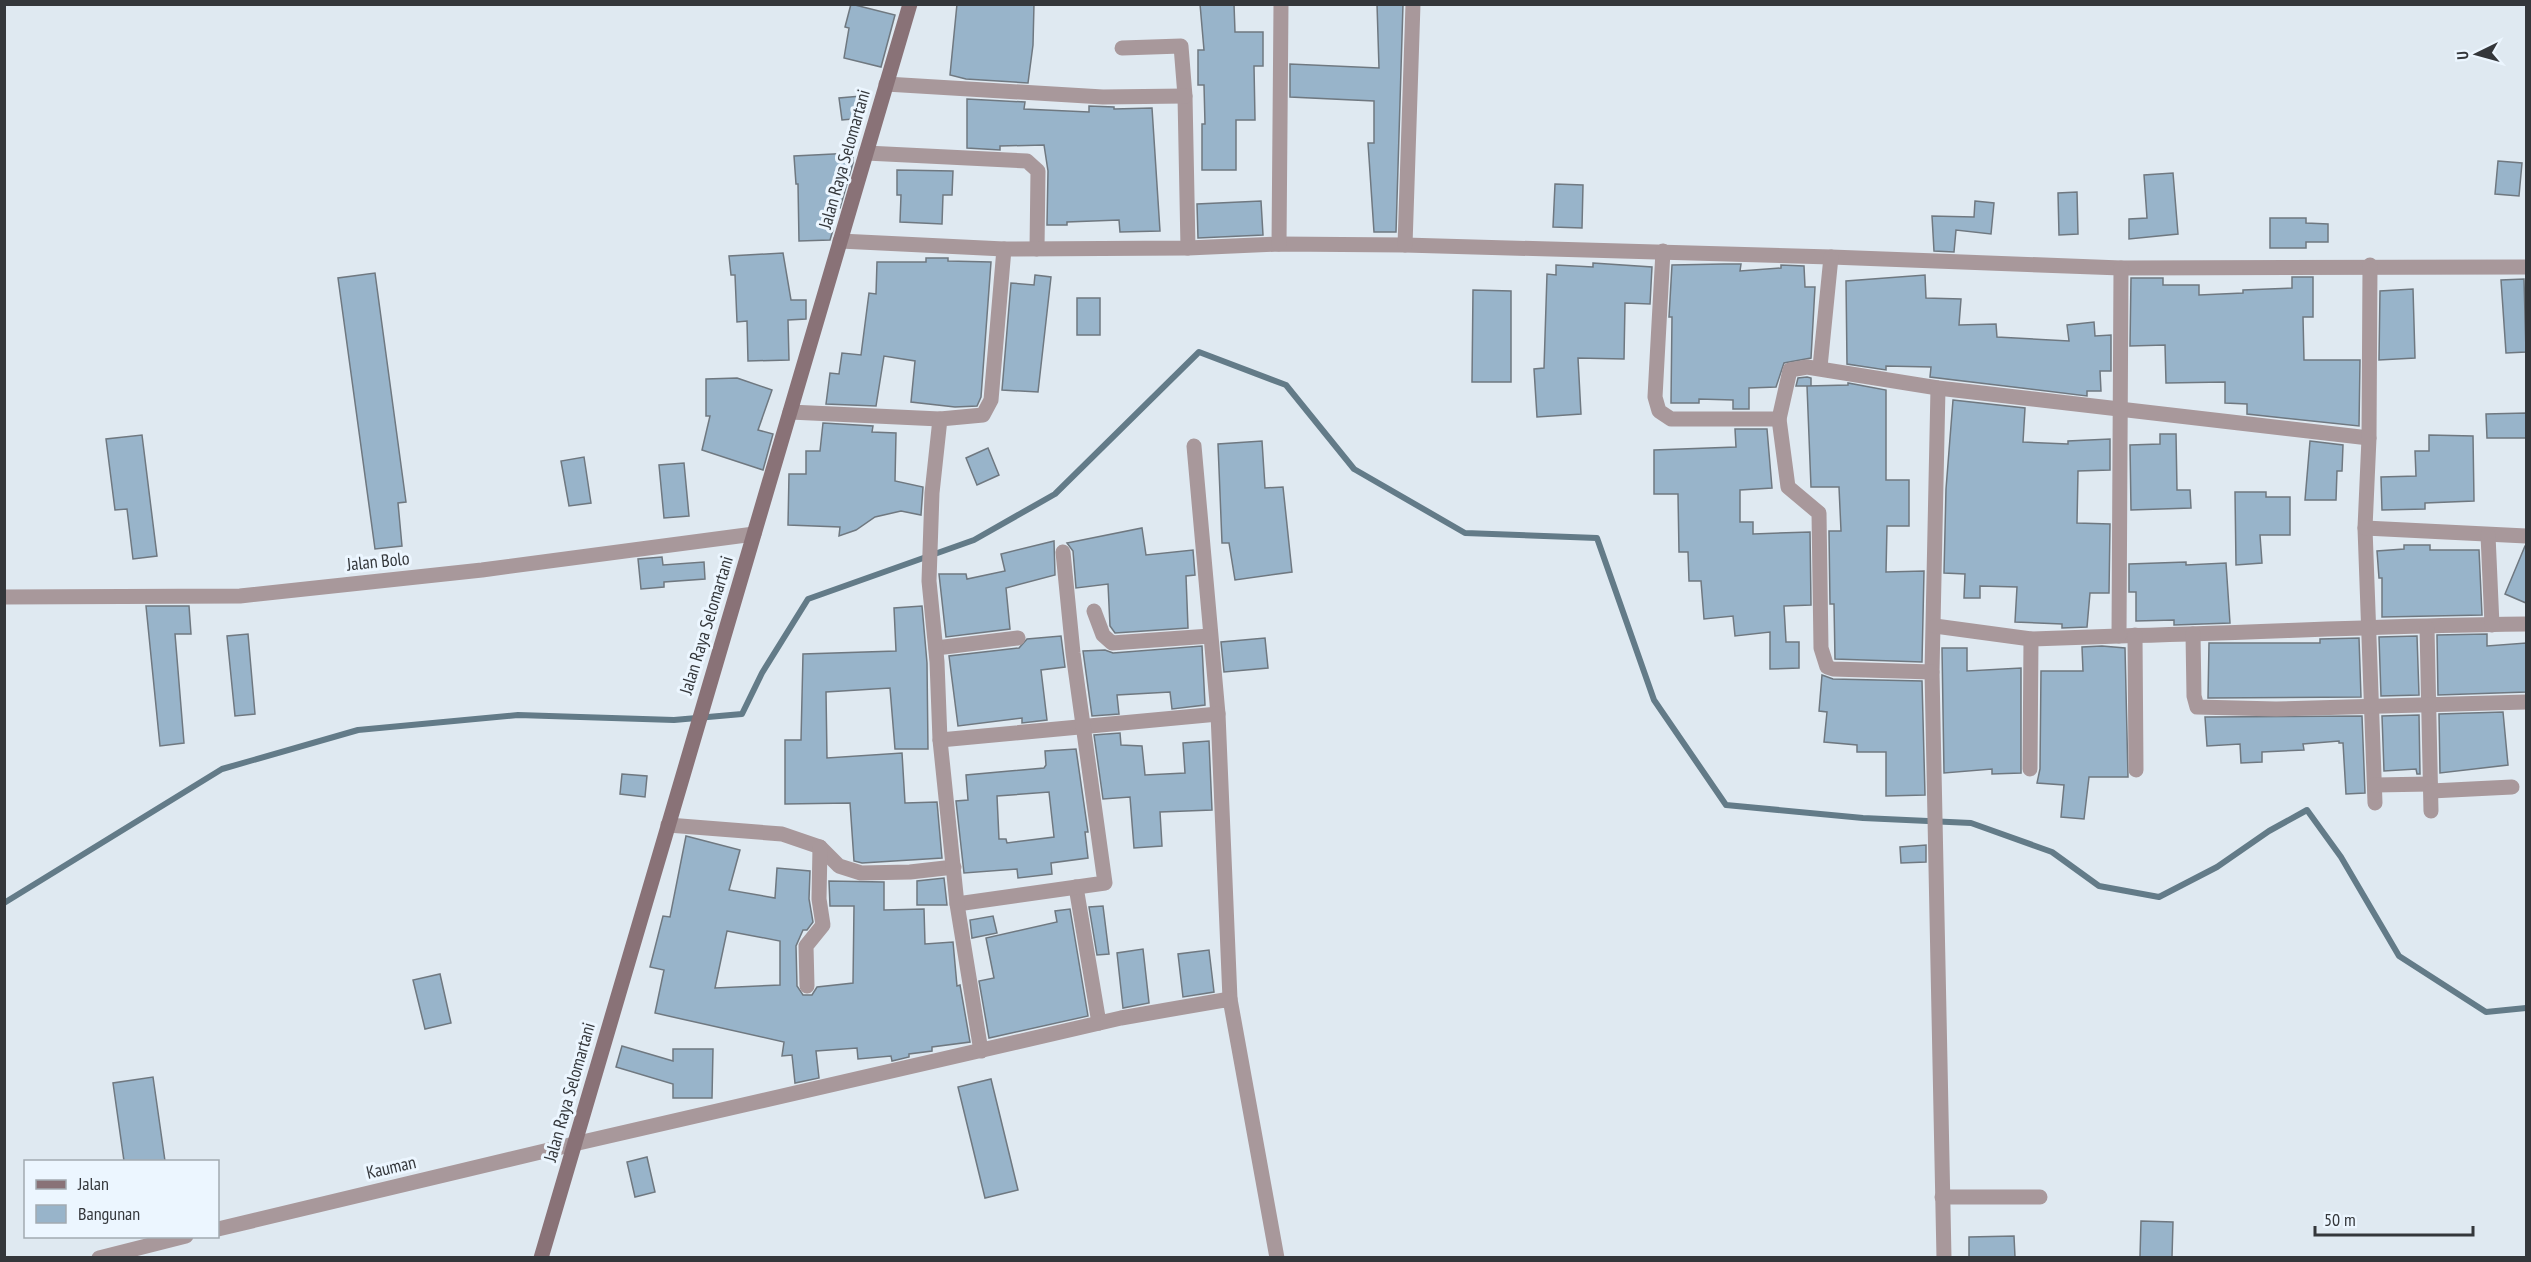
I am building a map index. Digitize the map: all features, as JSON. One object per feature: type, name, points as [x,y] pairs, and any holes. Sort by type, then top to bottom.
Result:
[{"type":"main road","name":"Jalan Raya Selomartani","points":[[541,1257],[910,4]]},
{"type":"street","points":[[1279,244],[1281,4]]},
{"type":"street","points":[[1405,245],[1413,4]]},
{"type":"street","points":[[1122,48],[1180,46],[1185,96],[1188,248]]},
{"type":"street","points":[[886,84],[1103,97],[1185,96]]},
{"type":"street","points":[[866,153],[1027,161],[1038,171],[1037,249]]},
{"type":"street","points":[[840,241],[1004,249],[1188,248],[1279,244],[1405,245],[1663,251],[2121,268],[2370,265],[2526,267]]},
{"type":"street","points":[[789,412],[940,419],[983,415],[991,400],[1004,249]]},
{"type":"street","points":[[1663,251],[1655,397],[1659,411],[1671,419],[1682,420],[1779,419]]},
{"type":"street","points":[[1820,368],[1831,257]]},
{"type":"street","points":[[2370,265],[2369,438],[2365,528],[2375,803]]},
{"type":"street","points":[[2119,636],[2121,268]]},
{"type":"street","points":[[1932,672],[1827,667],[1821,648],[1819,513],[1788,487],[1779,419],[1791,370],[1794,367],[1820,368],[1938,388],[2369,438]]},
{"type":"street","points":[[1938,388],[1935,626],[1932,672],[1944,1257]]},
{"type":"street","points":[[940,419],[929,540],[929,581],[936,648],[940,740],[957,904],[981,1051]]},
{"type":"street","points":[[1194,446],[1218,714],[1230,999],[1277,1257]]},
{"type":"street","points":[[2365,528],[2526,536]]},
{"type":"street","name":"Jalan Bolo","points":[[4,597],[240,596],[482,570],[754,534]]},
{"type":"street","points":[[2488,535],[2492,625]]},
{"type":"street","points":[[957,904],[1105,883],[1073,653],[1064,552]]},
{"type":"street","points":[[1094,611],[1103,635],[1112,643],[1210,636]]},
{"type":"street","points":[[1935,626],[2031,639],[2370,626],[2427,628],[2526,624]]},
{"type":"street","points":[[2427,628],[2431,811]]},
{"type":"street","points":[[2193,634],[2194,696],[2197,707],[2276,709],[2526,702]]},
{"type":"street","points":[[2135,635],[2136,770]]},
{"type":"street","points":[[936,648],[1018,638]]},
{"type":"street","points":[[2030,769],[2031,639]]},
{"type":"street","points":[[940,740],[1218,714]]},
{"type":"street","points":[[2375,785],[2512,787]]},
{"type":"street","points":[[668,825],[782,834],[820,847],[839,866],[861,873],[910,872],[954,867]]},
{"type":"street","points":[[807,986],[806,946],[823,925],[819,899],[820,847]]},
{"type":"street","points":[[1076,887],[1099,1023]]},
{"type":"street","name":"Kauman","points":[[219,1229],[1099,1023],[1230,999]]},
{"type":"street","points":[[1942,1197],[2040,1197]]},
{"type":"street","points":[[99,1257],[178,1238]]},
{"type":"building","points":[[851,4],[895,15],[881,67],[844,58],[849,28],[845,27]]},
{"type":"building","points":[[957,4],[1034,4],[1033,45],[1028,83],[966,79],[950,75]]},
{"type":"building","points":[[1200,4],[1234,4],[1235,32],[1263,32],[1263,66],[1254,66],[1255,120],[1236,120],[1236,170],[1202,170],[1202,124],[1205,124],[1204,85],[1198,85],[1198,50],[1204,50]]},
{"type":"building","points":[[1377,4],[1403,4],[1396,232],[1374,232],[1368,143],[1374,143],[1374,101],[1290,97],[1290,64],[1379,68]]},
{"type":"building","points":[[861,96],[864,118],[842,120],[839,98]]},
{"type":"building","points":[[967,99],[1025,102],[1024,109],[1089,112],[1089,106],[1114,107],[1114,109],[1152,108],[1160,231],[1120,232],[1119,220],[1047,225],[1048,171],[1044,145],[1000,146],[1000,150],[967,148]]},
{"type":"building","points":[[853,153],[853,163],[840,208],[832,208],[833,230],[830,240],[799,241],[798,184],[796,184],[794,156]]},
{"type":"building","points":[[2498,161],[2522,163],[2519,196],[2495,194]]},
{"type":"building","points":[[897,170],[953,171],[952,195],[943,195],[942,224],[900,222],[901,195],[897,195]]},
{"type":"building","points":[[2173,173],[2178,234],[2129,239],[2129,219],[2147,218],[2144,175]]},
{"type":"building","points":[[1555,184],[1583,185],[1582,228],[1553,227]]},
{"type":"building","points":[[2077,192],[2078,234],[2059,235],[2058,193]]},
{"type":"building","points":[[1261,201],[1263,235],[1198,238],[1197,204]]},
{"type":"building","points":[[1975,201],[1994,203],[1991,234],[1956,230],[1954,252],[1934,251],[1932,216],[1974,217]]},
{"type":"building","points":[[2270,218],[2306,218],[2306,223],[2328,224],[2328,242],[2306,242],[2306,248],[2270,248]]},
{"type":"building","points":[[783,253],[791,300],[806,300],[806,319],[788,320],[789,360],[748,361],[747,321],[737,322],[735,275],[731,275],[729,256]]},
{"type":"building","points":[[926,258],[991,262],[981,397],[977,406],[955,407],[911,402],[915,361],[884,356],[876,406],[826,404],[830,373],[839,374],[842,353],[861,355],[869,293],[876,294],[877,262],[926,262]]},
{"type":"building","points":[[1593,263],[1652,267],[1650,304],[1625,303],[1624,359],[1578,358],[1581,414],[1537,417],[1534,369],[1544,368],[1547,274],[1556,275],[1556,265],[1593,267]]},
{"type":"building","points":[[1741,264],[1740,271],[1781,268],[1781,265],[1804,266],[1805,287],[1815,287],[1811,358],[1784,363],[1776,387],[1749,388],[1749,409],[1733,409],[1733,400],[1699,399],[1699,403],[1671,403],[1672,317],[1669,317],[1672,265]]},
{"type":"building","points":[[375,273],[406,502],[398,503],[402,546],[375,549],[338,278]]},
{"type":"building","points":[[1035,275],[1051,277],[1038,392],[1002,390],[1011,283],[1034,285]]},
{"type":"building","points":[[1925,275],[1926,298],[1961,299],[1959,325],[1996,324],[1997,337],[2069,341],[2067,325],[2094,322],[2095,336],[2111,335],[2111,371],[2100,371],[2101,391],[2087,391],[2087,396],[1930,377],[1931,367],[1886,366],[1886,370],[1847,364],[1846,281]]},
{"type":"building","points":[[2292,277],[2313,277],[2313,317],[2303,317],[2304,360],[2360,360],[2359,426],[2247,414],[2247,404],[2225,403],[2225,382],[2166,383],[2165,345],[2130,346],[2131,278],[2163,278],[2163,285],[2199,285],[2199,295],[2292,288]]},
{"type":"building","points":[[2524,279],[2526,352],[2506,353],[2501,280]]},
{"type":"building","points":[[2413,289],[2415,358],[2379,360],[2380,291]]},
{"type":"building","points":[[1473,290],[1511,291],[1511,382],[1472,382]]},
{"type":"building","points":[[1077,298],[1100,298],[1100,335],[1077,335]]},
{"type":"building","points":[[737,378],[772,390],[758,430],[773,434],[763,470],[702,450],[710,416],[706,416],[706,379]]},
{"type":"building","points":[[1798,378],[1811,378],[1811,386],[1848,385],[1848,383],[1886,390],[1886,480],[1909,480],[1909,526],[1887,526],[1886,572],[1924,571],[1922,662],[1835,659],[1834,604],[1830,604],[1829,531],[1841,531],[1839,487],[1811,487],[1807,386],[1796,386]]},
{"type":"building","points":[[1953,400],[2025,408],[2023,442],[2068,444],[2068,441],[2110,439],[2110,470],[2078,471],[2077,523],[2110,524],[2109,593],[2090,593],[2087,627],[2062,628],[2062,624],[2015,622],[2017,587],[1980,586],[1980,598],[1964,598],[1965,574],[1944,573],[1946,489]]},
{"type":"building","points":[[2526,413],[2526,438],[2487,438],[2486,414]]},
{"type":"building","points":[[823,423],[873,426],[872,432],[896,433],[895,481],[923,487],[921,515],[901,511],[875,517],[856,530],[839,536],[840,527],[788,525],[789,474],[806,474],[806,451],[820,451]]},
{"type":"building","points":[[1735,429],[1767,429],[1772,488],[1740,490],[1740,522],[1753,522],[1753,534],[1810,532],[1811,605],[1784,606],[1786,642],[1799,642],[1799,668],[1770,669],[1770,632],[1735,636],[1733,616],[1704,619],[1701,581],[1689,581],[1688,552],[1679,552],[1678,494],[1654,494],[1654,450],[1736,447]]},
{"type":"building","points":[[2160,434],[2176,434],[2177,490],[2190,490],[2191,508],[2131,510],[2130,445],[2160,444]]},
{"type":"building","points":[[142,435],[157,556],[133,559],[127,509],[115,510],[106,439]]},
{"type":"building","points":[[2429,435],[2473,436],[2474,501],[2425,503],[2425,509],[2382,510],[2381,477],[2416,476],[2415,451],[2429,451]]},
{"type":"building","points":[[1262,441],[1265,488],[1283,487],[1292,572],[1235,580],[1229,543],[1222,543],[1218,444]]},
{"type":"building","points":[[2310,441],[2343,445],[2342,471],[2337,471],[2336,500],[2305,500]]},
{"type":"building","points":[[988,448],[999,475],[977,485],[966,458]]},
{"type":"building","points":[[584,457],[591,503],[569,506],[561,461]]},
{"type":"building","points":[[684,463],[689,516],[664,518],[659,465]]},
{"type":"building","points":[[2235,492],[2266,492],[2266,497],[2290,497],[2290,535],[2260,535],[2262,563],[2236,565]]},
{"type":"building","points":[[1142,528],[1146,555],[1193,550],[1195,575],[1186,576],[1188,628],[1115,633],[1110,626],[1108,584],[1076,588],[1073,551],[1067,543]]},
{"type":"building","points":[[1054,541],[1055,575],[1006,588],[1010,629],[946,637],[939,574],[966,574],[967,579],[1005,571],[1001,554]]},
{"type":"building","points":[[2404,545],[2430,545],[2430,550],[2479,550],[2482,615],[2382,617],[2382,578],[2379,578],[2377,551],[2404,549]]},
{"type":"building","points":[[2526,546],[2526,603],[2505,594]]},
{"type":"building","points":[[662,557],[663,565],[704,562],[705,579],[664,582],[664,587],[641,589],[638,559]]},
{"type":"building","points":[[2186,562],[2186,565],[2226,563],[2230,623],[2174,625],[2174,620],[2136,621],[2136,592],[2129,592],[2129,564]]},
{"type":"building","points":[[146,606],[189,606],[191,634],[175,634],[184,743],[160,746]]},
{"type":"building","points":[[922,606],[927,663],[928,749],[895,749],[890,688],[826,692],[827,758],[902,753],[905,803],[937,802],[942,858],[862,863],[854,861],[850,803],[785,804],[785,740],[801,740],[803,654],[896,651],[894,608]]},
{"type":"building","points":[[248,634],[255,714],[235,716],[227,636]]},
{"type":"building","points":[[2487,634],[2487,646],[2526,643],[2526,692],[2438,695],[2437,635]]},
{"type":"building","points":[[1061,636],[1065,667],[1041,670],[1047,720],[1022,723],[1022,718],[958,726],[949,656],[1019,648],[1027,639]]},
{"type":"building","points":[[2417,636],[2419,695],[2381,696],[2379,637]]},
{"type":"building","points":[[1265,638],[1268,668],[1224,672],[1221,642]]},
{"type":"building","points":[[2359,638],[2361,697],[2208,698],[2209,643],[2320,643],[2320,639]]},
{"type":"building","points":[[1202,646],[1205,705],[1172,709],[1170,692],[1117,695],[1119,714],[1092,716],[1083,651],[1105,650],[1113,653]]},
{"type":"building","points":[[2082,647],[2125,648],[2128,777],[2089,777],[2084,819],[2061,817],[2064,785],[2037,783],[2040,769],[2041,671],[2083,671]]},
{"type":"building","points":[[1942,648],[1967,648],[1967,671],[2021,668],[2021,773],[1992,774],[1992,769],[1944,773]]},
{"type":"building","points":[[1822,675],[1833,679],[1922,681],[1925,795],[1886,796],[1886,752],[1857,752],[1857,745],[1824,742],[1827,712],[1819,711]]},
{"type":"building","points":[[2503,712],[2508,765],[2440,773],[2439,714]]},
{"type":"building","points":[[2419,715],[2420,774],[2417,774],[2416,769],[2384,771],[2382,716]]},
{"type":"building","points":[[2362,716],[2365,793],[2346,794],[2343,743],[2339,741],[2303,744],[2304,750],[2262,752],[2262,762],[2241,763],[2240,744],[2207,746],[2205,717]]},
{"type":"building","points":[[1120,733],[1121,745],[1142,746],[1145,775],[1185,773],[1183,743],[1209,741],[1212,810],[1160,812],[1162,846],[1134,848],[1130,797],[1103,799],[1094,735]]},
{"type":"building","points":[[1076,749],[1088,832],[1085,832],[1088,858],[1051,863],[1052,874],[1018,878],[1017,869],[964,873],[956,801],[968,800],[966,775],[1044,768],[1046,765],[1045,751]],"holes":[[[1049,792],[1054,837],[1007,843],[1006,839],[999,839],[997,796]]]},
{"type":"building","points":[[622,774],[647,776],[645,797],[620,794]]},
{"type":"building","points":[[686,836],[740,850],[729,890],[775,898],[777,868],[810,871],[809,899],[813,922],[807,930],[803,930],[796,946],[797,986],[803,995],[812,995],[817,987],[853,983],[854,906],[830,906],[829,881],[884,882],[884,910],[924,909],[925,944],[953,942],[957,986],[960,985],[970,1042],[932,1047],[932,1051],[909,1054],[909,1057],[892,1061],[891,1056],[858,1059],[857,1048],[816,1051],[819,1078],[795,1083],[792,1055],[782,1056],[784,1042],[655,1013],[664,970],[650,967],[663,916],[670,917]],"holes":[[[727,931],[780,941],[780,985],[715,988]]]},
{"type":"building","points":[[1926,845],[1926,862],[1901,863],[1900,847]]},
{"type":"building","points":[[944,878],[947,905],[917,905],[917,881]]},
{"type":"building","points":[[1103,906],[1109,954],[1097,955],[1089,907]]},
{"type":"building","points":[[1070,909],[1088,1016],[989,1038],[979,981],[994,978],[986,938],[1057,922],[1055,911]]},
{"type":"building","points":[[993,916],[997,933],[972,938],[970,920]]},
{"type":"building","points":[[1143,949],[1149,1003],[1123,1008],[1117,953]]},
{"type":"building","points":[[1209,950],[1214,992],[1183,997],[1178,954]]},
{"type":"building","points":[[440,974],[451,1023],[425,1029],[413,980]]},
{"type":"building","points":[[622,1046],[673,1061],[673,1049],[713,1049],[712,1098],[673,1098],[673,1084],[616,1067]]},
{"type":"building","points":[[153,1077],[165,1160],[124,1160],[113,1083]]},
{"type":"building","points":[[991,1079],[1018,1190],[985,1198],[958,1087]]},
{"type":"building","points":[[647,1157],[655,1192],[635,1197],[627,1162]]},
{"type":"building","points":[[2141,1221],[2173,1222],[2172,1257],[2140,1257]]},
{"type":"building","points":[[2014,1236],[2015,1257],[1969,1257],[1969,1237]]},
{"type":"waterway","points":[[4,903],[222,769],[358,730],[518,715],[674,720],[742,714],[762,673],[808,599],[974,540],[1055,494],[1199,352],[1286,385],[1354,469],[1465,533],[1597,538],[1654,700],[1726,805],[1863,818],[1971,823],[2052,852],[2099,886],[2159,897],[2217,867],[2269,831],[2307,810],[2341,857],[2399,956],[2486,1012],[2526,1008]]}]
